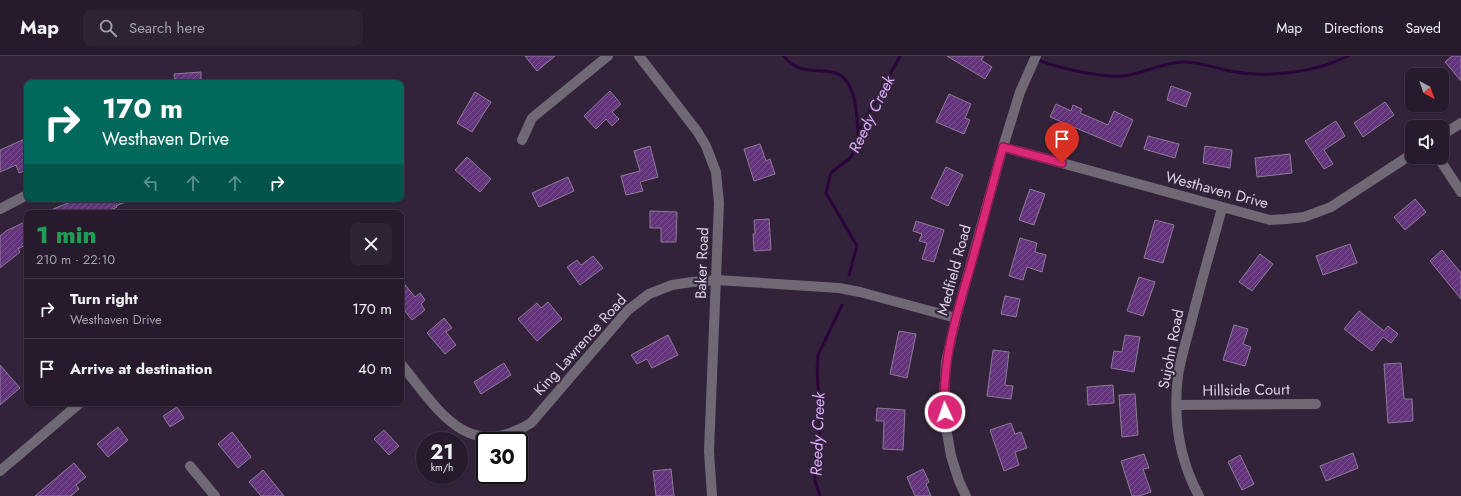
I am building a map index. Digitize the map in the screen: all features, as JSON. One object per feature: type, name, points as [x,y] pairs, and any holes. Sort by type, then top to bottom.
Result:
[{"type":"street","points":[[522,140],[532,118],[608,56]]},
{"type":"street","name":"Baker Road","points":[[639,56],[697,131],[711,157],[716,172],[719,203],[709,451],[712,496]]},
{"type":"street","name":"Medfield Road","points":[[966,496],[959,481],[951,456],[946,427],[944,398],[946,362],[956,318],[1003,147],[1020,92],[1036,56]]},
{"type":"street","points":[[1449,131],[1461,123]]},
{"type":"street","name":"Westhaven Drive","points":[[1003,147],[1270,220],[1304,216],[1331,207],[1405,159]]},
{"type":"street","points":[[1443,164],[1461,192]]},
{"type":"street","points":[[0,209],[24,197]]},
{"type":"street","name":"Sujohn Road","points":[[1199,496],[1188,472],[1180,445],[1177,406],[1180,367],[1199,290],[1222,208]]},
{"type":"street","name":"King Lawrence Road","points":[[404,368],[444,416],[457,428],[470,433],[486,436],[499,436],[510,434],[531,423],[628,310],[649,294],[672,286],[692,282],[717,280],[839,288],[860,292],[956,318]]},
{"type":"street","name":"Hillside Court","points":[[1177,406],[1316,404]]},
{"type":"street","points":[[0,471],[76,406]]},
{"type":"street","points":[[190,466],[215,496]]},
{"type":"building","points":[[525,56],[555,56],[537,71]]},
{"type":"building","points":[[947,56],[984,56],[981,60],[992,67],[985,79]]},
{"type":"building","points":[[1452,56],[1461,56],[1461,81],[1445,62]]},
{"type":"building","points":[[201,72],[201,80],[175,80],[174,74]]},
{"type":"building","points":[[1171,86],[1191,93],[1186,107],[1167,100]]},
{"type":"building","points":[[610,91],[621,104],[612,112],[619,119],[612,126],[606,119],[596,129],[584,116]]},
{"type":"building","points":[[475,92],[491,102],[472,132],[457,123]]},
{"type":"building","points":[[949,94],[971,104],[965,118],[970,120],[964,134],[936,122]]},
{"type":"building","points":[[1385,102],[1394,115],[1363,137],[1354,123]]},
{"type":"building","points":[[1056,104],[1071,111],[1073,105],[1082,109],[1080,113],[1108,125],[1114,111],[1133,120],[1121,147],[1050,117]]},
{"type":"building","points":[[1336,121],[1345,136],[1324,150],[1333,164],[1324,169],[1305,141]]},
{"type":"building","points":[[1148,136],[1179,144],[1175,158],[1144,149]]},
{"type":"building","points":[[24,139],[24,171],[19,173],[16,165],[0,172],[0,150]]},
{"type":"building","points":[[760,144],[766,161],[770,159],[775,174],[754,181],[744,149]]},
{"type":"building","points":[[650,146],[658,177],[640,182],[643,191],[626,195],[621,176],[640,171],[634,151]]},
{"type":"building","points":[[1205,146],[1232,150],[1230,168],[1203,163]]},
{"type":"building","points":[[1290,154],[1292,173],[1257,177],[1255,158]]},
{"type":"building","points":[[467,157],[491,179],[480,192],[455,170]]},
{"type":"building","points":[[946,167],[963,175],[948,206],[931,198]]},
{"type":"building","points":[[568,177],[574,191],[539,207],[532,193]]},
{"type":"building","points":[[1030,189],[1045,194],[1034,225],[1019,220]]},
{"type":"building","points":[[1415,199],[1426,212],[1405,230],[1394,217]]},
{"type":"building","points":[[70,202],[125,202],[110,210],[51,210]]},
{"type":"building","points":[[650,211],[677,212],[676,242],[661,242],[661,228],[650,228]]},
{"type":"building","points":[[769,219],[771,250],[754,251],[754,220]]},
{"type":"building","points":[[1155,220],[1174,225],[1163,263],[1144,258]]},
{"type":"building","points":[[916,221],[944,230],[934,262],[922,259],[927,243],[919,241],[922,234],[913,231]]},
{"type":"building","points":[[24,222],[24,246],[18,249],[20,252],[0,268],[0,236],[6,231]]},
{"type":"building","points":[[1020,238],[1037,243],[1035,252],[1046,255],[1042,272],[1027,267],[1023,280],[1009,276]]},
{"type":"building","points":[[1350,244],[1357,263],[1323,275],[1316,256]]},
{"type":"building","points":[[1442,250],[1461,273],[1461,299],[1430,261]]},
{"type":"building","points":[[1260,254],[1273,264],[1252,291],[1239,282]]},
{"type":"building","points":[[593,256],[603,268],[580,285],[567,267],[577,260],[581,265]]},
{"type":"building","points":[[1139,277],[1155,282],[1143,316],[1127,311]]},
{"type":"building","points":[[404,284],[415,297],[420,293],[425,300],[421,304],[425,310],[412,320],[404,310]]},
{"type":"building","points":[[1005,296],[1020,299],[1016,317],[1001,314]]},
{"type":"building","points":[[548,302],[562,319],[537,341],[518,319],[537,303],[541,308]]},
{"type":"building","points":[[1359,311],[1384,331],[1388,326],[1398,334],[1391,343],[1383,337],[1372,351],[1344,329]]},
{"type":"building","points":[[444,318],[452,328],[446,332],[456,345],[445,354],[427,333]]},
{"type":"building","points":[[1234,325],[1248,329],[1243,344],[1251,347],[1245,366],[1223,360]]},
{"type":"building","points":[[899,331],[916,334],[907,378],[890,374]]},
{"type":"building","points":[[668,335],[678,355],[652,368],[647,359],[637,364],[631,355]]},
{"type":"building","points":[[1125,335],[1140,337],[1134,372],[1111,368],[1114,351],[1122,352]]},
{"type":"building","points":[[993,350],[1009,352],[1005,385],[1013,386],[1011,399],[987,396]]},
{"type":"building","points":[[504,363],[511,375],[481,394],[474,382]]},
{"type":"building","points":[[1401,363],[1404,399],[1412,399],[1413,421],[1388,423],[1384,364]]},
{"type":"building","points":[[0,365],[20,388],[0,405]]},
{"type":"building","points":[[1113,385],[1114,403],[1088,405],[1087,387]]},
{"type":"building","points":[[1135,394],[1138,435],[1122,437],[1119,395]]},
{"type":"building","points":[[177,407],[184,418],[170,427],[163,416]]},
{"type":"building","points":[[877,408],[905,410],[903,450],[883,449],[884,421],[876,421]]},
{"type":"building","points":[[1011,423],[1015,434],[1021,432],[1027,448],[1015,452],[1019,465],[1004,471],[990,430]]},
{"type":"building","points":[[118,427],[128,440],[108,457],[97,444]]},
{"type":"building","points":[[384,430],[399,446],[389,455],[374,439]]},
{"type":"building","points":[[232,432],[251,457],[238,468],[218,444]]},
{"type":"building","points":[[1353,453],[1358,468],[1326,481],[1320,466]]},
{"type":"building","points":[[1144,454],[1149,468],[1143,469],[1151,492],[1139,496],[1132,496],[1121,461]]},
{"type":"building","points":[[1240,455],[1254,484],[1242,490],[1228,462]]},
{"type":"building","points":[[74,463],[86,477],[76,485],[79,489],[71,496],[35,496]]},
{"type":"building","points":[[671,469],[674,496],[656,496],[653,471]]},
{"type":"building","points":[[923,469],[929,482],[926,484],[931,496],[915,496],[907,477]]},
{"type":"building","points":[[263,470],[284,496],[261,496],[249,482]]},
{"type":"waterway","points":[[784,56],[795,66],[806,70],[832,72],[840,75],[846,81],[851,88],[854,97],[858,132]]},
{"type":"waterway","name":"Reedy Creek","points":[[849,275],[857,246],[826,193],[831,173],[851,157],[858,144],[858,133],[900,56]]},
{"type":"waterway","points":[[1030,56],[1079,72],[1107,76],[1130,75],[1162,65],[1182,62],[1244,73],[1274,74],[1306,70],[1335,62],[1348,56]]},
{"type":"waterway","name":"Reedy Creek","points":[[820,496],[815,481],[815,465],[819,443],[820,421],[817,371],[818,355],[842,305]]},
{"type":"route","points":[[945,412],[944,380],[946,362],[956,318],[1003,147],[1062,163]]}]
